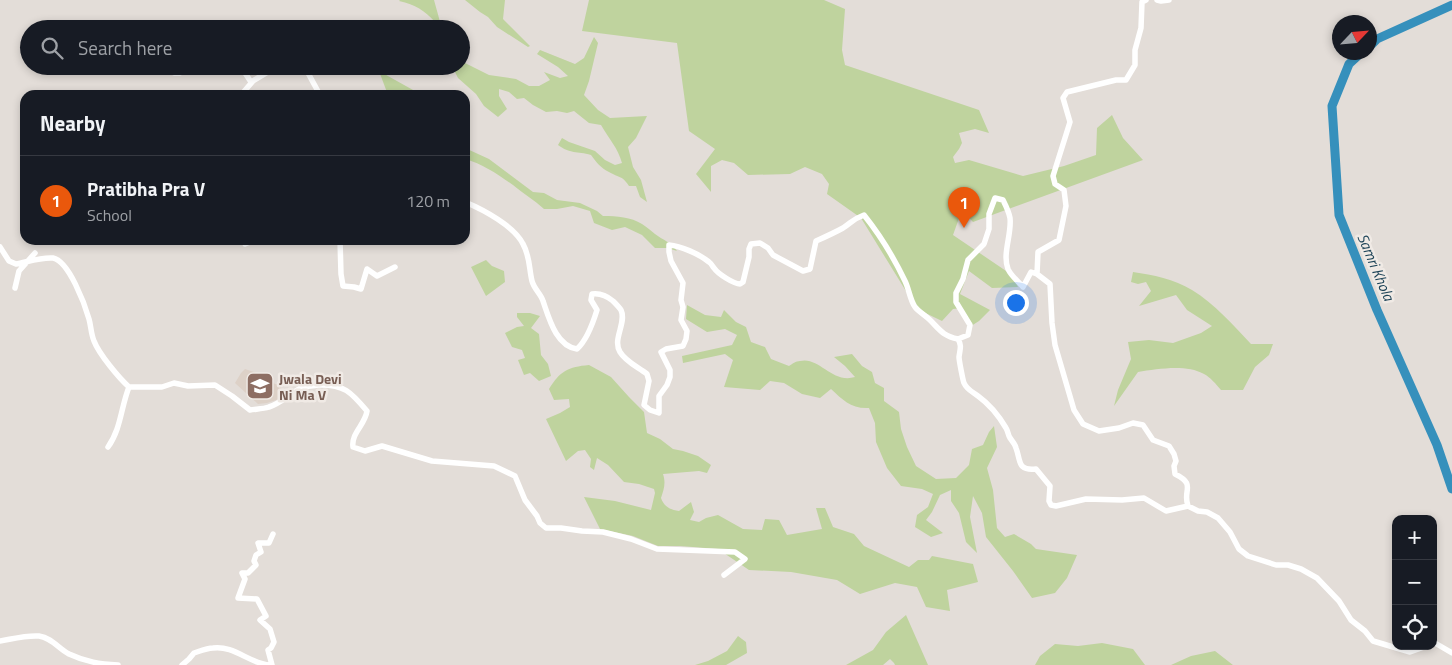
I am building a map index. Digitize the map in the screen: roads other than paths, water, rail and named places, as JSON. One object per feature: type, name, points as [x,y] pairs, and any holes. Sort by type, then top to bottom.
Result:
[{"type":"street","points":[[1037,274],[1038,252],[1059,240],[1066,206],[1064,190],[1055,184],[1053,176],[1070,122],[1063,98],[1067,92],[1116,80],[1126,80],[1135,65],[1135,50],[1141,28],[1142,2],[1146,0]]},
{"type":"street","points":[[1157,0],[1169,0]]},
{"type":"street","points":[[245,75],[249,81],[253,81]]},
{"type":"street","points":[[245,90],[253,81],[263,75]]},
{"type":"street","points":[[309,75],[317,90]]},
{"type":"street","points":[[470,204],[478,207],[512,230],[523,243],[529,258],[532,283],[543,300],[546,314],[552,326],[566,344],[577,349],[582,344],[597,310],[591,300],[592,294],[610,298],[620,309],[623,318],[618,342],[619,351],[627,360],[647,374],[649,382],[644,405],[650,410],[659,413],[659,396],[670,377],[670,370],[661,352],[666,349],[683,346],[687,331],[681,320],[683,283],[671,260],[669,245],[679,246],[710,262],[714,269],[733,283],[740,284],[743,282],[749,257],[749,248],[752,244],[760,243],[768,248],[773,255],[803,271],[810,269],[816,241],[846,226],[853,219],[864,215],[880,234],[896,262],[906,282],[914,306],[948,337],[958,339],[968,335],[970,324],[956,302],[956,293],[963,279],[968,260],[984,244],[995,198],[1003,200],[1010,216],[1011,229],[1008,240],[1008,267],[1012,275],[1023,287],[1031,272],[1037,274],[1050,284],[1055,345],[1074,410],[1083,424],[1098,431],[1119,428],[1133,423],[1143,425],[1153,440],[1169,446],[1176,460],[1174,466],[1175,474],[1185,481],[1188,486],[1186,500],[1188,506]]},
{"type":"street","points":[[340,245],[343,286],[361,289],[367,269],[377,276],[395,267]]},
{"type":"street","points":[[0,247],[12,263],[55,258],[64,265],[78,288],[94,342],[129,387]]},
{"type":"street","points":[[15,288],[19,271],[35,254]]},
{"type":"street","points":[[958,339],[961,345],[959,358],[962,381],[967,388],[979,396],[994,412],[1006,428],[1018,450],[1020,464],[1029,470],[1036,469],[1050,486],[1049,501],[1051,505],[1056,506],[1086,500],[1144,498],[1166,510],[1188,506],[1198,511],[1207,512],[1218,518],[1230,532],[1238,549],[1248,556],[1276,565],[1288,565],[1301,569],[1317,578],[1340,601],[1351,620],[1365,631],[1373,641],[1392,647]]},
{"type":"street","points":[[129,387],[162,387],[174,383],[188,386],[215,385],[250,410],[269,407],[304,386],[340,386],[358,400],[367,411],[366,419],[352,441],[353,448],[364,451],[382,446],[432,461],[494,466],[515,476],[525,500],[540,523],[546,528],[603,532],[631,539],[658,549],[735,552],[745,559],[724,575]]},
{"type":"street","points":[[108,447],[115,438],[119,428],[125,397],[129,387]]},
{"type":"street","points":[[182,665],[194,653],[214,647],[234,651],[262,665],[271,665],[268,650],[274,642],[270,629],[260,620],[266,616],[257,599],[238,598],[245,580],[242,573],[248,573],[256,565],[254,561],[256,555],[261,552],[258,543],[269,543],[273,534]]},
{"type":"street","points":[[0,641],[38,636],[51,640],[67,653],[93,663],[118,665]]},
{"type":"street","points":[[1437,644],[1452,654]]},
{"type":"street","points":[[1403,650],[1410,652],[1416,650]]},
{"type":"waterway","name":"Samri Khola","points":[[1377,39],[1452,5]]},
{"type":"waterway","name":"Samri Khola","points":[[1353,60],[1349,64],[1332,106],[1339,215],[1377,310],[1437,445],[1452,489]]},
{"type":"place","name":"Pratibha Pra V","points":[[964,228]]},
{"type":"place","name":"Jwala Devi Ni Ma V","points":[[260,386]]}]
